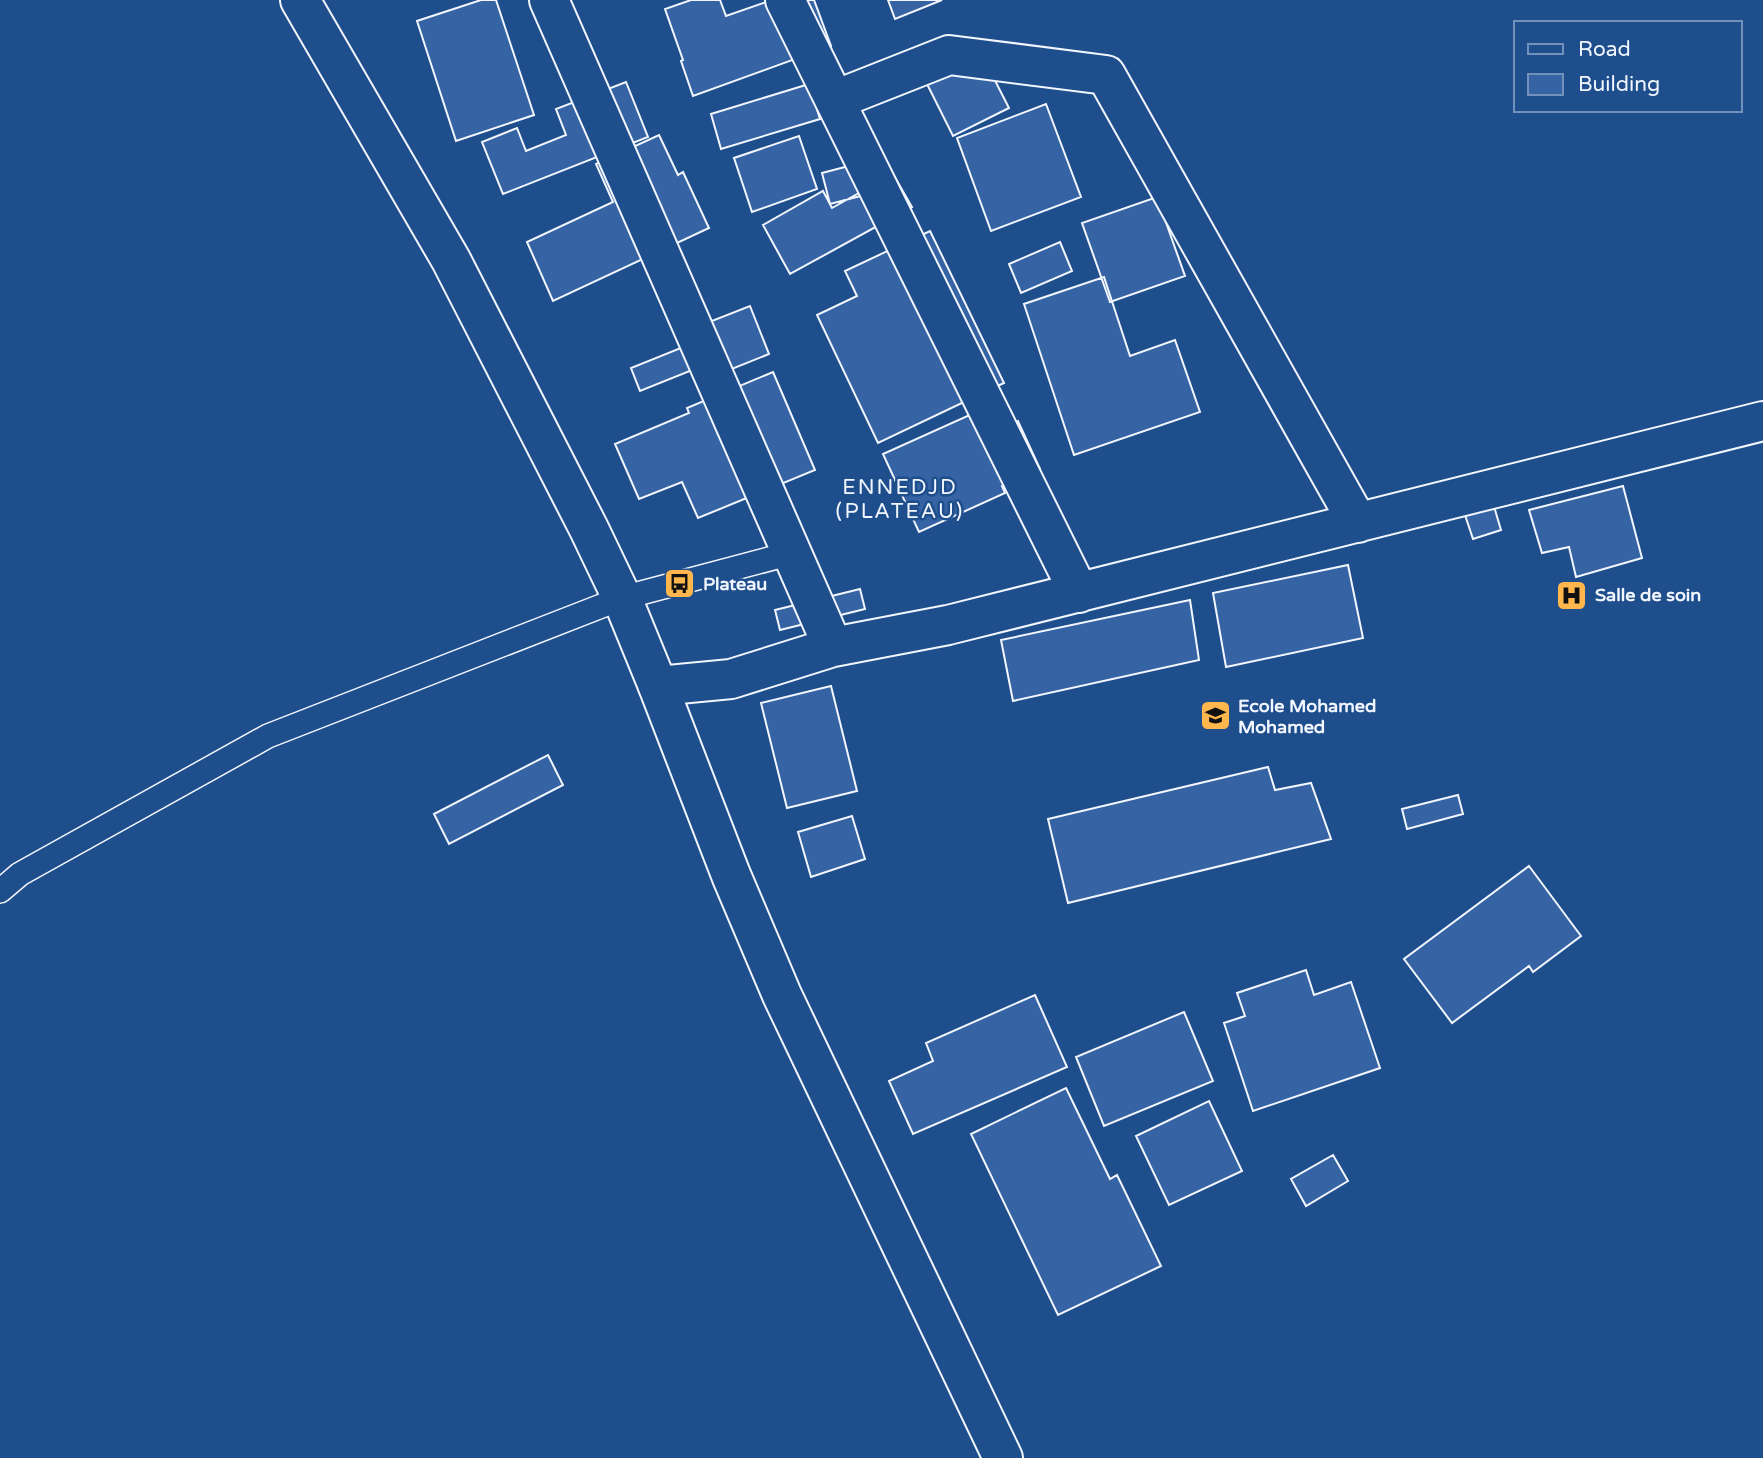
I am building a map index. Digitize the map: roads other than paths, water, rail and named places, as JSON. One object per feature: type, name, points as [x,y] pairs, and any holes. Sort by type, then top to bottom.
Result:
[{"type":"street","points":[[300,0],[451,260],[589,529],[622,598],[761,947],[1003,1458]]},
{"type":"street","points":[[549,0],[833,647]]},
{"type":"street","points":[[785,0],[1079,593]]},
{"type":"street","points":[[835,100],[949,55],[1106,75],[1358,523]]},
{"type":"street","points":[[658,686],[732,679],[833,647],[948,625],[1763,421]]},
{"type":"lane","points":[[0,891],[20,874],[268,736],[622,598],[792,553]]},
{"type":"place","name":"Plateau","points":[[680,584]]},
{"type":"place","name":"Salle de soin","points":[[1572,595]]},
{"type":"place","name":"Ecole Mohamed Mohamed","points":[[1215,716]]},
{"type":"district","name":"ENNEDJD (PLATEAU)","points":[[900,499]]}]
